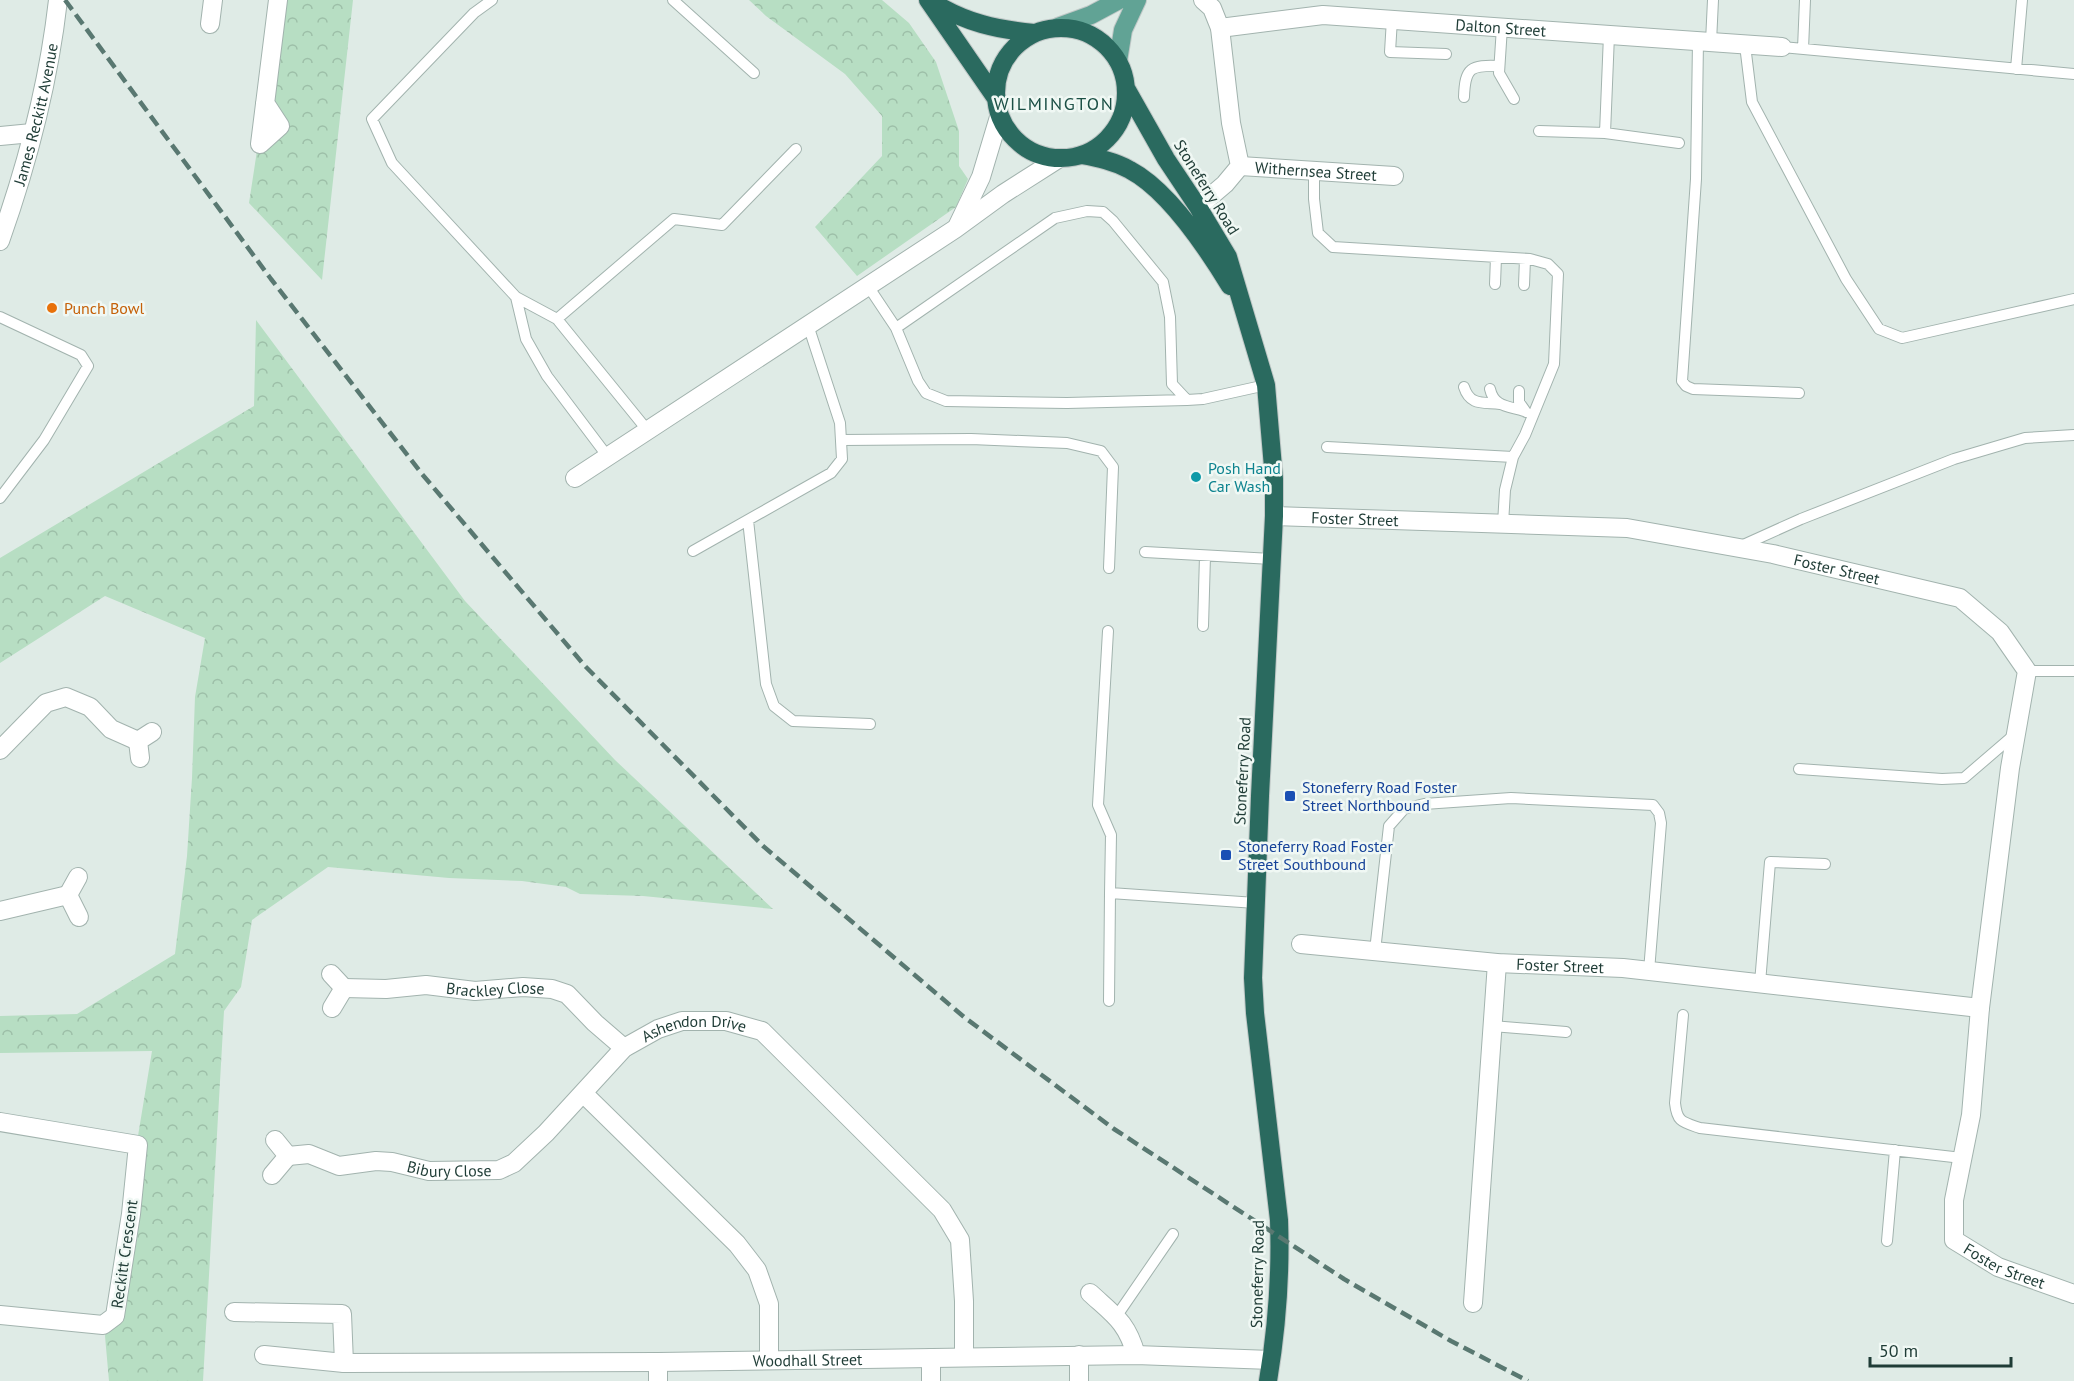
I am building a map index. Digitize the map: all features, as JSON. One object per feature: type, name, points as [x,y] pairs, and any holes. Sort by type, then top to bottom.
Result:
[{"type":"highway","points":[[929,0],[956,16],[981,25],[1034,33]]},
{"type":"highway","points":[[929,0],[995,97]]},
{"type":"highway","points":[[1058,27],[1076,29],[1108,46],[1119,61],[1127,90],[1124,111],[1115,130],[1100,146],[1081,156],[1058,159],[1039,155],[1022,146],[1009,133],[999,117],[995,97],[997,77],[1004,59],[1017,43],[1034,33],[1058,27]]},
{"type":"highway","name":"Stoneferry Road","points":[[1127,90],[1166,159],[1228,257],[1266,384],[1274,479],[1274,516],[1253,978],[1255,1014],[1279,1220],[1278,1312],[1268,1381]]},
{"type":"highway","name":"Stoneferry Road","points":[[1081,156],[1108,160],[1132,170],[1157,190],[1205,245],[1243,308]]},
{"type":"main road","points":[[1058,27],[1091,15],[1119,0]]},
{"type":"main road","points":[[1119,61],[1123,30],[1137,0]]},
{"type":"street","name":"James Reckitt Avenue","points":[[0,241],[16,197],[32,133],[56,22],[58,0]]},
{"type":"street","points":[[210,24],[213,0]]},
{"type":"street","points":[[265,103],[278,0]]},
{"type":"street","points":[[1198,207],[1225,184],[1240,165],[1231,123],[1220,28],[1212,8],[1203,0]]},
{"type":"street","name":"Dalton Street","points":[[1220,28],[1323,15],[1782,47]]},
{"type":"street","points":[[955,229],[981,177],[999,117]]},
{"type":"street","points":[[0,136],[32,133]]},
{"type":"street","points":[[575,478],[1058,159]]},
{"type":"street","name":"Withernsea Street","points":[[1240,165],[1394,176]]},
{"type":"street","name":"Foster Street","points":[[1274,516],[1628,528],[1784,556],[1960,598],[2000,632],[2027,671],[2010,768],[1980,1008],[1971,1115],[1954,1200],[1954,1240],[1998,1267],[2074,1294]]},
{"type":"street","points":[[0,750],[46,703],[66,697],[90,707],[111,729],[144,743]]},
{"type":"street","points":[[0,911],[68,895],[78,877]]},
{"type":"street","points":[[68,895],[79,917]]},
{"type":"street","name":"Foster Street","points":[[1301,944],[1497,963],[1649,970],[1980,1008]]},
{"type":"street","name":"Foster Street","points":[[1473,1303],[1497,963]]},
{"type":"street","points":[[331,974],[344,988],[332,1008]]},
{"type":"street","name":"Brackley Close","points":[[344,988],[386,990],[426,985],[475,991],[523,987],[552,989],[567,994],[624,1048]]},
{"type":"street","name":"Ashendon Drive","points":[[584,1094],[624,1048],[658,1029],[682,1022],[726,1021],[762,1031],[942,1210],[960,1239],[964,1301],[964,1357]]},
{"type":"street","points":[[584,1094],[737,1244],[757,1270],[769,1304],[769,1360]]},
{"type":"street","name":"Bibury Close","points":[[288,1156],[309,1154],[339,1166],[376,1161],[392,1162],[429,1171],[499,1170],[514,1163],[584,1094]]},
{"type":"street","name":"Reckitt Crescent","points":[[0,1122],[138,1145],[131,1214],[115,1316],[103,1325],[0,1315]]},
{"type":"street","points":[[272,1174],[288,1156],[275,1140]]},
{"type":"street","points":[[1090,1293],[1126,1327],[1132,1338],[1136,1355]]},
{"type":"street","points":[[234,1312],[342,1314],[344,1363]]},
{"type":"street","name":"Woodhall Street","points":[[264,1355],[344,1363],[658,1362],[1079,1355],[1272,1360]]},
{"type":"street","points":[[1079,1355],[1080,1381]]},
{"type":"street","points":[[931,1358],[931,1381]]},
{"type":"street","points":[[658,1362],[658,1381]]},
{"type":"lane","points":[[492,0],[474,13],[372,119],[392,163],[516,297],[557,320],[648,431]]},
{"type":"lane","points":[[673,0],[754,73]]},
{"type":"lane","points":[[1713,0],[1704,42],[1682,381],[1686,387],[1693,388],[1799,393]]},
{"type":"lane","points":[[1803,49],[1805,0]]},
{"type":"lane","points":[[2016,69],[2022,0]]},
{"type":"lane","points":[[1392,19],[1390,52],[1446,54]]},
{"type":"lane","points":[[1502,27],[1499,73],[1514,99]]},
{"type":"lane","points":[[1605,133],[1610,35]]},
{"type":"lane","points":[[1745,45],[1752,102],[1846,279],[1879,329],[1902,338],[2074,299]]},
{"type":"lane","points":[[1782,47],[2074,74]]},
{"type":"lane","points":[[1464,97],[1464,79],[1471,69],[1478,65],[1499,66]]},
{"type":"lane","points":[[1539,131],[1605,133],[1679,143]]},
{"type":"lane","points":[[557,320],[674,219],[722,225],[796,149]]},
{"type":"lane","points":[[1314,171],[1314,199],[1318,233],[1333,247],[1525,259],[1548,264],[1558,274],[1554,364],[1528,413],[1525,435],[1513,457],[1505,490],[1503,524]]},
{"type":"lane","points":[[896,328],[1055,218],[1087,211],[1103,212],[1163,282],[1170,317],[1172,384],[1187,400]]},
{"type":"lane","points":[[1495,284],[1496,257]]},
{"type":"lane","points":[[1524,285],[1525,259]]},
{"type":"lane","points":[[868,286],[896,328],[918,381],[926,393],[937,399],[963,402],[1187,400],[1203,399],[1266,384]]},
{"type":"lane","points":[[516,297],[526,339],[547,376],[608,457]]},
{"type":"lane","points":[[0,317],[81,355],[88,366],[44,440],[0,498]]},
{"type":"lane","points":[[693,551],[831,473],[842,459],[840,423],[808,326]]},
{"type":"lane","points":[[1464,387],[1467,397],[1473,401],[1500,404],[1528,413]]},
{"type":"lane","points":[[1490,389],[1492,398],[1500,404]]},
{"type":"lane","points":[[1519,390],[1519,402],[1528,413]]},
{"type":"lane","points":[[1738,548],[1801,519],[1954,459],[2025,438],[2074,435]]},
{"type":"lane","points":[[842,440],[981,440],[1067,443],[1101,451],[1113,467],[1109,568]]},
{"type":"lane","points":[[1327,447],[1513,457]]},
{"type":"lane","points":[[748,520],[766,684],[774,706],[793,721],[870,724]]},
{"type":"lane","points":[[1145,552],[1272,559]]},
{"type":"lane","points":[[1203,626],[1205,556]]},
{"type":"lane","points":[[1108,631],[1098,806],[1111,835],[1109,1001]]},
{"type":"lane","points":[[2027,671],[2074,671]]},
{"type":"lane","points":[[1798,769],[1942,779],[1964,778],[2016,733]]},
{"type":"lane","points":[[1375,951],[1389,826],[1404,809],[1424,804],[1511,798],[1653,805],[1659,813],[1661,823],[1649,970]]},
{"type":"lane","points":[[1760,983],[1770,862],[1825,864]]},
{"type":"lane","points":[[1110,893],[1256,903]]},
{"type":"lane","points":[[1683,1015],[1675,1103],[1676,1114],[1684,1123],[1700,1128],[1962,1158]]},
{"type":"lane","points":[[1492,1026],[1566,1032]]},
{"type":"lane","points":[[1887,1241],[1895,1150]]},
{"type":"lane","points":[[1116,1317],[1173,1234]]},
{"type":"green space","points":[[280,0],[353,0],[322,280],[249,203]]},
{"type":"green space","points":[[749,0],[882,0],[909,23],[936,62],[959,131],[959,166],[968,179],[956,207],[857,276],[815,227],[882,156],[882,116],[845,74],[766,16]]},
{"type":"green space","points":[[256,320],[465,601],[615,760],[773,909],[643,896],[580,894],[566,887],[522,881],[449,878],[328,867],[252,920],[241,987],[224,1011],[203,1381],[109,1381],[105,1336],[152,1051],[0,1053],[0,1016],[77,1014],[175,954],[187,856],[195,697],[205,638],[105,596],[0,663],[0,558],[254,406]]},
{"type":"railway","points":[[65,0],[271,279],[422,474],[585,666],[763,846],[964,1017],[1114,1129],[1344,1279],[1451,1341],[1528,1381]]},
{"type":"place","name":"Punch Bowl","points":[[52,308]]},
{"type":"place","name":"Posh Hand Car Wash","points":[[1196,477]]},
{"type":"place","name":"Stoneferry Road Foster Street Northbound","points":[[1290,796]]},
{"type":"place","name":"Stoneferry Road Foster Street Southbound","points":[[1226,855]]},
{"type":"district","name":"WILMINGTON","points":[[1054,103]]}]
